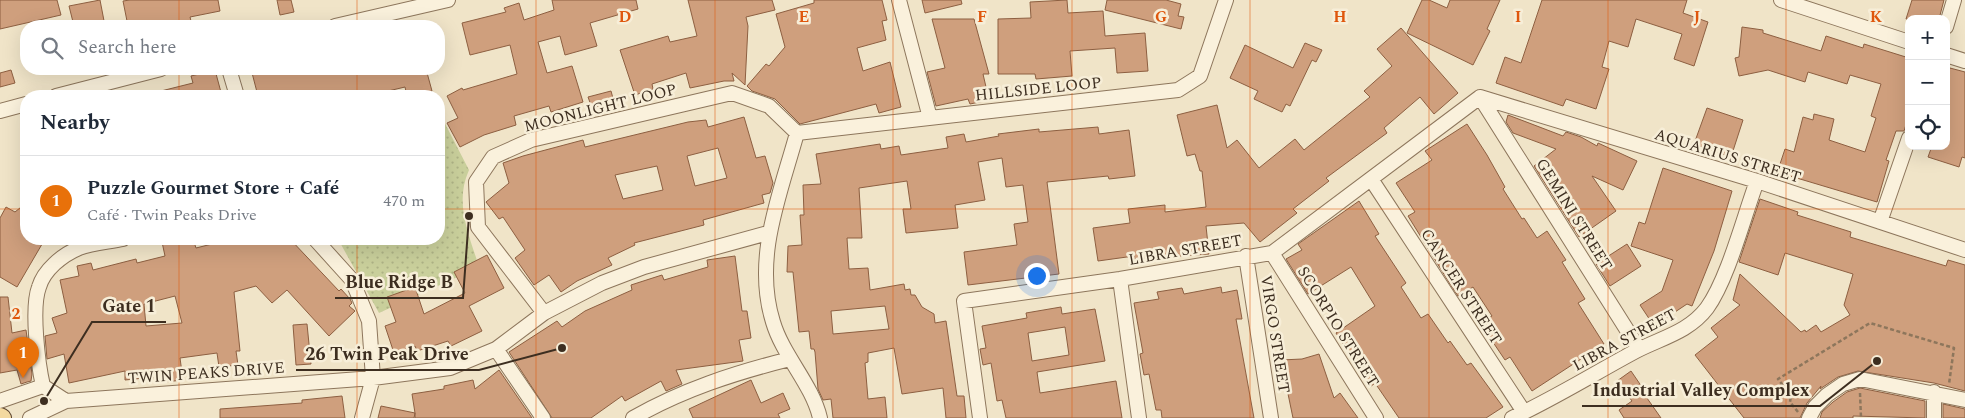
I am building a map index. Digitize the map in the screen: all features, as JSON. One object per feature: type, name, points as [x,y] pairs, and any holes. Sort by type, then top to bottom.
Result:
[{"type":"street","points":[[361,20],[448,0]]},
{"type":"street","points":[[899,0],[930,118]]},
{"type":"street","name":"HILLSIDE LOOP","points":[[798,133],[1178,90],[1200,76],[1226,0]]},
{"type":"street","points":[[1781,0],[1905,41]]},
{"type":"street","points":[[1950,15],[1954,0]]},
{"type":"street","points":[[1950,56],[1965,61]]},
{"type":"street","points":[[79,90],[137,75]]},
{"type":"street","points":[[231,75],[235,90]]},
{"type":"street","name":"MOONLIGHT LOOP","points":[[544,314],[478,227],[476,182],[493,157],[531,140],[732,93],[769,106],[798,133]]},
{"type":"street","points":[[1272,253],[1480,97]]},
{"type":"street","name":"AQUARIUS STREET","points":[[1480,97],[1757,181],[1965,250]]},
{"type":"street","name":"GEMINI STREET","points":[[1480,97],[1639,349]]},
{"type":"street","points":[[0,111],[20,106]]},
{"type":"street","points":[[798,133],[768,233],[764,272],[773,322],[790,359],[817,407],[820,418]]},
{"type":"street","points":[[1880,222],[1905,150]]},
{"type":"street","name":"CANCER STREET","points":[[1371,179],[1518,415]]},
{"type":"street","name":"LIBRA STREET","points":[[1518,415],[1639,349],[1677,334],[1694,321],[1707,308],[1720,285],[1757,181]]},
{"type":"street","name":"TWIN PEAKS DRIVE","points":[[30,418],[66,401],[373,378],[450,368],[496,349],[544,314],[602,283],[644,267],[768,233]]},
{"type":"street","points":[[43,386],[36,317],[38,288],[46,273],[60,258],[79,248],[94,245]]},
{"type":"street","points":[[320,245],[352,280],[369,321],[373,378],[362,418]]},
{"type":"street","name":"LIBRA STREET","points":[[980,418],[964,301],[1120,279],[1272,253]]},
{"type":"street","name":"SCORPIO STREET","points":[[1272,253],[1376,418]]},
{"type":"street","name":"VIRGO STREET","points":[[1246,256],[1271,418]]},
{"type":"street","points":[[1120,279],[1139,418]]},
{"type":"street","points":[[496,349],[543,418]]},
{"type":"street","points":[[633,418],[697,387],[743,371],[790,359]]},
{"type":"street","points":[[1809,418],[1815,407],[1826,395],[1843,384],[1860,379],[1934,392],[1965,400]]},
{"type":"street","points":[[43,386],[66,401]]},
{"type":"street","points":[[0,401],[43,386]]},
{"type":"street","points":[[1934,392],[1934,418]]},
{"type":"path","points":[[1803,418],[1790,402],[1791,396],[1778,379],[1870,323],[1954,348],[1948,396]]},
{"type":"path","points":[[1860,379],[1861,418]]},
{"type":"green space","points":[[445,124],[469,170],[463,194],[463,206],[467,231],[479,267],[379,313],[341,245],[445,245]]},
{"type":"building","points":[[0,0],[57,0],[61,15],[39,20],[20,20],[20,24],[0,29]]},
{"type":"building","points":[[100,0],[104,20],[72,20],[69,6]]},
{"type":"building","points":[[218,0],[220,11],[190,17],[191,20],[127,20],[123,1]]},
{"type":"building","points":[[277,0],[291,0],[294,12],[280,15]]},
{"type":"building","points":[[552,0],[636,0],[638,9],[590,23],[597,46],[565,55],[560,36],[538,42],[547,73],[572,66],[583,102],[551,112],[549,106],[514,116],[516,125],[484,135],[460,147],[447,123],[458,118],[447,96],[462,88],[463,90],[517,74],[510,45],[470,55],[462,23],[506,12],[504,8],[519,3],[524,20],[554,10]]},
{"type":"building","points":[[688,0],[772,0],[775,10],[746,17],[748,26],[745,85],[732,73],[734,81],[724,81],[690,88],[686,73],[652,84],[653,89],[635,95],[620,50],[668,36],[670,42],[697,36]]},
{"type":"building","points":[[814,0],[882,0],[887,20],[882,21],[886,40],[857,48],[863,71],[890,62],[901,107],[879,113],[876,104],[800,124],[775,99],[752,91],[747,86],[766,64],[769,66],[785,47],[776,14],[814,3]]},
{"type":"building","points":[[922,0],[961,0],[962,4],[925,13]]},
{"type":"building","points":[[1067,0],[1068,13],[1103,11],[1105,36],[1145,33],[1148,71],[1117,73],[1115,48],[1070,51],[1072,76],[1036,79],[1035,74],[998,74],[998,19],[1031,18],[1030,2]]},
{"type":"building","points":[[1107,0],[1166,0],[1181,4],[1178,16],[1184,17],[1181,29],[1105,10]]},
{"type":"building","points":[[1422,0],[1429,0],[1447,8],[1450,0],[1500,0],[1487,29],[1490,31],[1473,65],[1407,33]]},
{"type":"building","points":[[1542,0],[1687,0],[1683,13],[1708,22],[1694,66],[1674,59],[1682,34],[1636,19],[1628,47],[1609,41],[1602,67],[1609,69],[1596,109],[1566,99],[1563,106],[1496,83],[1505,57],[1521,63]]},
{"type":"building","points":[[1912,0],[1944,0],[1940,15],[1907,15]]},
{"type":"building","points":[[932,19],[974,19],[989,74],[983,74],[989,100],[970,104],[968,99],[936,106],[927,72],[945,68]]},
{"type":"building","points":[[1742,27],[1763,30],[1763,33],[1821,51],[1826,36],[1863,48],[1864,44],[1905,57],[1905,128],[1904,131],[1896,131],[1886,160],[1889,161],[1877,202],[1790,176],[1789,180],[1776,176],[1785,149],[1794,152],[1803,117],[1813,120],[1814,114],[1834,119],[1829,140],[1865,152],[1876,118],[1871,116],[1881,84],[1850,75],[1847,84],[1808,72],[1805,82],[1768,70],[1739,76],[1735,58],[1739,57]]},
{"type":"building","points":[[1401,28],[1458,93],[1434,114],[1420,97],[1384,128],[1387,133],[1326,178],[1329,181],[1293,209],[1297,213],[1260,242],[1244,223],[1206,226],[1209,254],[1134,259],[1134,256],[1098,261],[1093,228],[1130,223],[1128,209],[1165,205],[1165,212],[1206,207],[1202,171],[1200,171],[1195,154],[1187,156],[1177,115],[1217,105],[1227,148],[1237,140],[1259,168],[1295,139],[1304,150],[1370,97],[1364,91],[1392,66],[1377,49]]},
{"type":"building","points":[[1305,43],[1322,50],[1316,62],[1312,60],[1290,106],[1286,104],[1282,112],[1254,99],[1258,91],[1230,78],[1245,45],[1293,68]]},
{"type":"building","points":[[1950,68],[1965,72],[1965,158],[1962,157],[1959,167],[1928,157],[1931,150],[1950,150]]},
{"type":"building","points":[[11,70],[15,83],[0,87],[0,73]]},
{"type":"building","points":[[216,75],[220,90],[165,90],[193,83],[191,76]]},
{"type":"building","points":[[253,75],[428,75],[432,90],[406,90],[405,87],[392,90],[256,90]]},
{"type":"building","points":[[611,91],[614,102],[592,108],[588,97]]},
{"type":"building","points":[[1707,108],[1743,120],[1731,157],[1694,144]]},
{"type":"building","points":[[1508,115],[1563,136],[1566,132],[1581,137],[1597,146],[1598,143],[1637,161],[1623,190],[1592,176],[1616,211],[1579,237],[1534,166],[1556,149],[1513,133],[1506,122]]},
{"type":"building","points":[[744,117],[756,158],[765,156],[773,183],[770,193],[762,195],[764,203],[703,220],[704,225],[634,243],[635,245],[608,258],[612,265],[577,281],[561,292],[549,275],[534,285],[515,258],[525,250],[503,217],[499,219],[486,202],[509,183],[503,163],[583,140],[585,147],[688,122],[706,120],[708,127]],"holes":[[[718,148],[727,178],[695,186],[687,156]],[[657,166],[663,190],[623,199],[615,175]]]},
{"type":"building","points":[[1467,124],[1487,155],[1505,187],[1503,189],[1522,219],[1524,218],[1537,238],[1547,231],[1566,260],[1562,262],[1585,299],[1578,303],[1604,344],[1532,391],[1510,357],[1505,360],[1480,323],[1492,316],[1473,287],[1458,296],[1450,284],[1408,216],[1415,212],[1396,183],[1432,160],[1425,151]]},
{"type":"building","points":[[1098,127],[1099,134],[1129,130],[1135,176],[1109,179],[1108,176],[1047,182],[1059,274],[968,285],[964,252],[1017,245],[1014,224],[1028,222],[1023,185],[1006,187],[1002,158],[978,162],[985,200],[955,205],[958,228],[906,233],[903,209],[911,209],[907,181],[859,188],[862,238],[847,238],[849,269],[868,268],[870,290],[904,284],[905,290],[910,289],[911,295],[915,295],[922,307],[934,314],[935,323],[946,321],[957,396],[964,396],[966,418],[946,418],[943,388],[902,394],[894,348],[868,353],[868,362],[865,363],[868,399],[885,397],[887,418],[833,418],[831,399],[823,400],[818,389],[815,352],[814,349],[811,349],[809,331],[799,332],[793,272],[787,272],[788,246],[802,245],[800,215],[804,215],[803,185],[821,184],[816,154],[880,144],[881,149],[899,146],[901,155],[948,148],[946,137],[964,134],[966,142],[999,136],[998,134],[1039,129],[1039,132]],"holes":[[[885,306],[889,329],[833,334],[831,311]]]},
{"type":"building","points":[[1663,168],[1732,191],[1714,251],[1692,306],[1687,304],[1654,326],[1640,305],[1662,291],[1673,260],[1631,246],[1639,222],[1645,224]]},
{"type":"building","points":[[1760,199],[1798,212],[1797,215],[1851,232],[1850,237],[1946,266],[1948,260],[1965,265],[1965,391],[1934,383],[1858,371],[1838,377],[1820,389],[1821,386],[1807,403],[1800,418],[1744,418],[1695,355],[1718,337],[1711,328],[1740,305],[1733,300],[1740,274],[1801,332],[1805,330],[1806,332],[1816,325],[1821,332],[1850,315],[1844,305],[1853,274],[1785,253],[1778,275],[1739,262]]},
{"type":"building","points":[[1359,201],[1379,234],[1375,236],[1406,283],[1401,287],[1421,318],[1428,314],[1448,343],[1450,341],[1467,365],[1471,363],[1503,407],[1486,418],[1399,418],[1375,383],[1370,387],[1336,333],[1375,306],[1351,267],[1308,294],[1286,259],[1302,250],[1298,244]]},
{"type":"building","points":[[6,207],[15,212],[20,208],[20,245],[42,245],[17,287],[0,277],[0,218]]},
{"type":"building","points":[[1627,244],[1641,266],[1610,286],[1596,264]]},
{"type":"building","points":[[163,245],[195,245],[196,248],[208,245],[296,245],[339,291],[341,289],[350,299],[352,303],[349,306],[355,311],[329,336],[287,290],[272,303],[256,286],[234,292],[240,351],[236,351],[238,365],[219,367],[217,353],[180,358],[183,380],[155,383],[154,377],[125,380],[125,371],[69,383],[64,354],[47,359],[45,336],[57,333],[52,318],[67,313],[60,280],[79,276],[77,266],[91,263],[93,270],[136,259],[137,263],[165,256]],"holes":[[[175,296],[182,323],[146,326],[144,304]]]},
{"type":"building","points":[[487,255],[504,288],[469,306],[482,331],[451,346],[448,341],[417,351],[415,346],[394,353],[385,326],[396,322],[387,297],[415,287],[424,314],[465,293],[454,272]]},
{"type":"building","points":[[735,256],[742,311],[747,311],[751,338],[739,340],[743,361],[676,370],[682,384],[666,391],[661,381],[625,401],[622,396],[591,418],[552,418],[509,352],[557,321],[562,327],[585,311],[632,290],[631,285],[662,275],[664,280],[708,267],[707,260]]},
{"type":"building","points":[[1221,287],[1222,293],[1237,290],[1242,319],[1236,319],[1254,418],[1162,418],[1161,410],[1156,410],[1149,374],[1144,375],[1140,354],[1143,353],[1134,303],[1159,299],[1157,292],[1182,288],[1184,294]]},
{"type":"building","points":[[0,297],[8,297],[12,333],[26,330],[32,374],[31,381],[21,384],[17,370],[0,373]]},
{"type":"building","points":[[1061,307],[1062,314],[1095,309],[1105,361],[1037,372],[1040,393],[1116,381],[1122,418],[1006,418],[1002,400],[997,401],[991,363],[983,365],[980,349],[986,348],[982,326],[1027,318],[1026,313]],"holes":[[[1065,327],[1069,355],[1032,361],[1028,333]]]},
{"type":"building","points":[[307,324],[311,364],[296,365],[293,325]]},
{"type":"building","points":[[1319,354],[1334,398],[1340,393],[1358,418],[1293,418],[1281,360],[1302,359]]},
{"type":"building","points":[[499,370],[532,418],[415,418],[412,394],[444,389],[444,386],[473,380],[475,389]]},
{"type":"building","points":[[1631,371],[1661,418],[1624,418],[1619,410],[1632,401],[1617,381]]},
{"type":"building","points":[[751,380],[761,403],[783,393],[790,409],[778,414],[780,418],[693,418],[689,409]]},
{"type":"building","points":[[1860,388],[1925,401],[1925,418],[1853,416],[1853,418],[1820,418],[1822,412],[1833,402],[1847,392]]},
{"type":"building","points":[[342,396],[345,418],[220,418],[220,409],[302,403],[302,400]]},
{"type":"building","points":[[1943,404],[1965,409],[1965,418],[1943,418]]},
{"type":"building","points":[[381,406],[415,413],[414,418],[378,418]]},
{"type":"place","name":"Blue Ridge B","points":[[469,216]]},
{"type":"place","name":"26 Twin Peak Drive","points":[[562,348]]},
{"type":"place","name":"Industrial Valley Complex","points":[[1877,361]]},
{"type":"place","name":"Puzzle Gourmet Store + Café","points":[[23,378]]},
{"type":"place","name":"Gate 1","points":[[44,401]]}]
